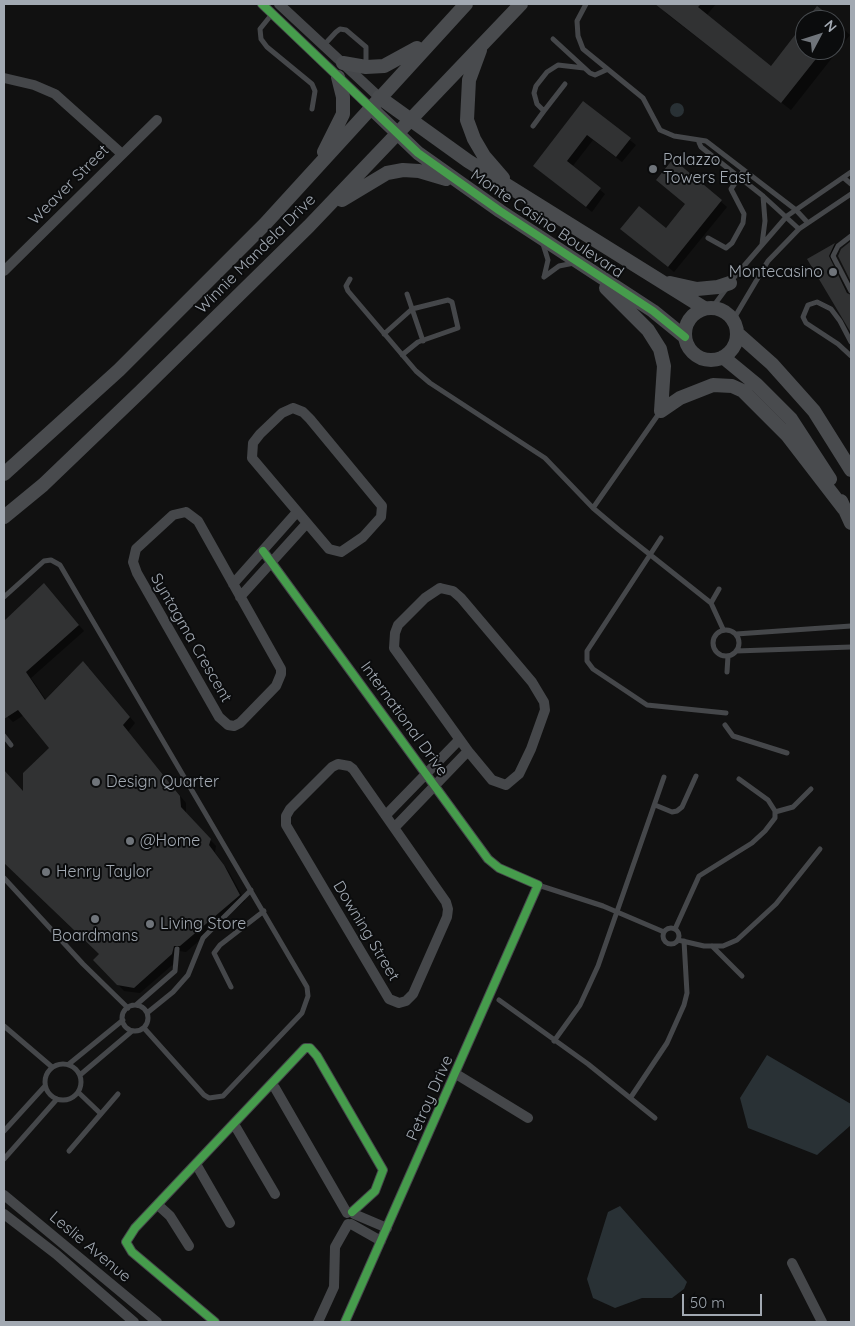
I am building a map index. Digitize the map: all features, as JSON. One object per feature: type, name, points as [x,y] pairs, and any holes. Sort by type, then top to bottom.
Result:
[{"type":"main road","name":"Winnie Mandela Drive","points":[[4,474],[119,370],[265,224],[317,169],[374,102],[466,4]]},
{"type":"main road","name":"Winnie Mandela Drive","points":[[4,517],[42,485],[142,391],[309,226],[521,4]]},
{"type":"main road","points":[[343,63],[366,67],[384,66],[394,62],[440,30]]},
{"type":"main road","points":[[484,42],[469,80],[467,120],[474,139],[484,156],[510,187]]},
{"type":"main road","points":[[317,169],[343,114],[343,97],[338,77]]},
{"type":"main road","name":"Monte Casino Boulevard","points":[[374,102],[409,120],[468,161],[646,273],[708,308]]},
{"type":"main road","name":"Monte Casino Boulevard","points":[[374,102],[396,134],[418,153],[535,234],[652,311],[684,337]]},
{"type":"main road","points":[[309,226],[340,200],[387,173],[403,170],[433,174],[478,195]]},
{"type":"main road","points":[[580,263],[648,330],[660,350],[664,366],[661,411]]},
{"type":"main road","points":[[646,273],[685,287],[708,288],[730,283]]},
{"type":"main road","points":[[735,327],[732,349],[716,360],[700,358],[692,353],[684,337],[687,322],[691,316],[708,308],[724,311],[735,327],[772,364],[814,411],[851,470]]},
{"type":"main road","points":[[723,357],[757,385],[791,420],[827,472],[851,523]]},
{"type":"main road","points":[[661,411],[680,398],[713,385],[732,386],[743,391],[786,434],[844,509]]},
{"type":"street","points":[[262,4],[314,56],[338,77],[374,102]]},
{"type":"street","points":[[279,4],[343,63],[374,102]]},
{"type":"street","points":[[286,27],[294,18]]},
{"type":"street","points":[[314,56],[324,45]]},
{"type":"street","points":[[4,78],[34,85],[55,94],[122,154]]},
{"type":"street","name":"Weaver Street","points":[[4,271],[157,120]]},
{"type":"street","points":[[293,408],[303,412],[310,419],[379,500],[383,510],[381,517],[363,537],[341,552],[330,549],[307,523],[254,462],[252,450],[253,443],[274,420],[293,408]]},
{"type":"street","name":"Syntagma Crescent","points":[[186,512],[198,521],[240,597],[278,662],[281,674],[276,686],[240,723],[234,726],[228,725],[219,717],[137,573],[133,554],[173,515],[186,512]]},
{"type":"street","points":[[233,584],[297,512]]},
{"type":"street","points":[[240,597],[307,523]]},
{"type":"street","name":"International Drive","points":[[263,551],[488,859],[499,868],[538,885]]},
{"type":"street","points":[[440,588],[453,591],[461,598],[532,682],[544,702],[545,710],[531,749],[519,774],[512,782],[500,784],[492,780],[468,751],[394,648],[395,633],[398,625],[425,598],[440,588]]},
{"type":"street","points":[[386,815],[459,740]]},
{"type":"street","points":[[395,827],[468,751]]},
{"type":"street","name":"Downing Street","points":[[344,764],[353,769],[395,827],[448,909],[448,917],[413,994],[406,1002],[400,1003],[389,999],[285,821],[290,809],[332,767],[344,764]]},
{"type":"street","name":"Petroy Drive","points":[[345,1322],[538,885]]},
{"type":"street","points":[[215,1322],[126,1245],[130,1234],[305,1048],[310,1048],[317,1056],[383,1170],[375,1191],[350,1217],[335,1247],[334,1287],[318,1322]]},
{"type":"street","points":[[456,1074],[528,1118]]},
{"type":"street","points":[[270,1085],[275,1088],[350,1217],[381,1241]]},
{"type":"street","points":[[234,1124],[275,1194]]},
{"type":"street","points":[[196,1164],[230,1222]]},
{"type":"street","name":"Leslie Avenue","points":[[4,1195],[158,1322]]},
{"type":"street","points":[[158,1205],[170,1216],[189,1246]]},
{"type":"street","name":"Leslie Avenue","points":[[4,1214],[56,1254],[134,1322]]},
{"type":"street","points":[[350,1217],[387,1228]]},
{"type":"street","points":[[792,1263],[822,1322]]},
{"type":"lane","points":[[586,4],[577,21],[578,36],[583,49],[606,70],[643,98],[660,130],[674,136],[706,141],[796,210],[808,223]]},
{"type":"lane","points":[[272,14],[260,30],[261,39],[266,47],[312,84],[315,91],[312,109]]},
{"type":"lane","points":[[324,45],[340,29],[346,30],[366,47],[366,67]]},
{"type":"lane","points":[[553,39],[584,68],[595,75],[606,70]]},
{"type":"lane","points":[[544,111],[537,104],[534,94],[536,86],[547,72],[558,65],[584,68]]},
{"type":"lane","points":[[533,126],[565,84]]},
{"type":"lane","points":[[698,140],[701,147],[787,216],[799,229]]},
{"type":"lane","points":[[708,238],[726,248],[732,243],[743,223],[742,208],[731,192],[732,185],[744,170]]},
{"type":"lane","points":[[708,308],[787,216],[851,172]]},
{"type":"lane","points":[[844,178],[851,184]]},
{"type":"lane","points":[[735,327],[768,261],[799,229],[851,194]]},
{"type":"lane","points":[[762,245],[765,222],[763,196]]},
{"type":"lane","points":[[535,234],[548,256],[544,277],[559,266],[580,263]]},
{"type":"lane","points":[[851,236],[838,246],[833,256],[851,291]]},
{"type":"lane","points":[[350,279],[346,286],[348,291],[402,355],[430,383],[544,458],[593,508],[711,604],[723,630],[736,634],[851,626]]},
{"type":"lane","points":[[407,294],[422,342]]},
{"type":"lane","points":[[384,334],[412,309],[448,300],[452,302],[458,328],[413,345],[402,355]]},
{"type":"lane","points":[[851,342],[840,321],[830,309],[817,302],[808,305],[803,318],[806,323],[838,344],[851,356]]},
{"type":"lane","points":[[593,508],[661,411]]},
{"type":"lane","points":[[661,538],[587,651],[587,661],[593,669],[647,705],[726,714]]},
{"type":"lane","points":[[4,597],[36,566],[44,561],[51,560],[60,565],[307,987],[307,1005],[302,1012],[228,1093],[215,1098],[204,1095],[144,1028]]},
{"type":"lane","points":[[711,604],[719,589]]},
{"type":"lane","points":[[723,630],[713,638],[713,647],[719,654],[728,656],[736,651],[851,647]]},
{"type":"lane","points":[[736,634],[739,642],[736,651]]},
{"type":"lane","points":[[727,672],[728,656]]},
{"type":"lane","points":[[725,725],[733,736],[786,752]]},
{"type":"lane","points":[[4,736],[11,745]]},
{"type":"lane","points":[[655,805],[672,812],[677,811],[682,807],[696,776]]},
{"type":"lane","points":[[554,1041],[580,1005],[590,986],[618,912],[664,777]]},
{"type":"lane","points":[[675,929],[698,876],[752,843],[773,821],[775,812],[761,793],[739,779]]},
{"type":"lane","points":[[775,812],[793,807],[811,789]]},
{"type":"lane","points":[[664,932],[668,943],[671,944],[681,940],[712,946],[723,946],[749,930],[776,904],[820,849]]},
{"type":"lane","points":[[4,878],[83,964],[128,1008]]},
{"type":"lane","points":[[538,885],[618,912],[664,932]]},
{"type":"lane","points":[[147,1013],[173,992],[188,975],[203,938],[251,890]]},
{"type":"lane","points":[[231,987],[214,953],[220,944],[264,911]]},
{"type":"lane","points":[[664,932],[667,929],[675,929]]},
{"type":"lane","points":[[631,1097],[667,1044],[684,1005],[686,993],[681,940],[675,929]]},
{"type":"lane","points":[[712,946],[742,976]]},
{"type":"lane","points":[[132,1031],[125,1026],[122,1020],[123,1014],[128,1008],[136,1006],[175,971],[177,949]]},
{"type":"lane","points":[[499,1000],[631,1097],[654,1118]]},
{"type":"lane","points":[[80,1075],[132,1031],[144,1028],[148,1020],[147,1013],[136,1006]]},
{"type":"lane","points":[[69,1064],[122,1020]]},
{"type":"lane","points":[[4,1026],[52,1067]]},
{"type":"lane","points":[[4,1131],[45,1086],[46,1074],[52,1067],[60,1063],[69,1064],[80,1075],[81,1081],[78,1092],[69,1099],[57,1099],[52,1096],[45,1086]]},
{"type":"lane","points":[[78,1092],[101,1114]]},
{"type":"lane","points":[[69,1151],[118,1094]]},
{"type":"lane","points":[[4,1160],[57,1099]]},
{"type":"shaded area","points":[[674,103],[680,103],[684,110],[680,117],[674,117],[670,113],[670,107]]},
{"type":"shaded area","points":[[767,1055],[851,1104],[851,1125],[817,1155],[748,1128],[740,1098]]},
{"type":"shaded area","points":[[620,1206],[687,1282],[684,1289],[672,1298],[642,1298],[615,1308],[593,1298],[587,1279],[608,1212]]},
{"type":"building","points":[[655,4],[701,4],[698,7],[771,66],[795,35],[795,60],[815,60],[781,103]]},
{"type":"building","points":[[817,6],[822,10],[814,10]]},
{"type":"building","points":[[583,101],[631,138],[616,157],[587,135],[567,161],[601,188],[586,207],[533,166]]},
{"type":"building","points":[[673,159],[722,200],[668,267],[620,229],[639,206],[666,228],[685,204],[656,180]]},
{"type":"building","points":[[851,241],[851,282],[838,256],[841,249]]},
{"type":"building","points":[[835,243],[829,256],[847,293],[851,295],[851,333],[807,259]]},
{"type":"building","name":"Design Quarter","points":[[44,583],[79,625],[26,672],[45,700],[83,661],[130,717],[123,725],[180,796],[181,807],[211,839],[209,845],[224,865],[240,895],[180,946],[174,946],[172,954],[134,988],[117,985],[93,960],[99,954],[4,863],[4,770],[23,791],[23,773],[49,748],[18,710],[4,719],[4,621]]},
{"type":"cycle path","points":[[262,4],[418,153],[500,211],[653,311],[685,337]]},
{"type":"cycle path","points":[[263,551],[488,859],[499,868],[538,885],[345,1322]]},
{"type":"cycle path","points":[[215,1322],[132,1252],[126,1242],[135,1228],[305,1048],[310,1048],[317,1056],[383,1170],[375,1191],[352,1212]]},
{"type":"place","name":"Palazzo Towers East","points":[[653,169]]},
{"type":"place","name":"Montecasino","points":[[833,272]]},
{"type":"place","name":"Design Quarter","points":[[96,782]]},
{"type":"place","name":"@Home","points":[[130,841]]},
{"type":"place","name":"Henry Taylor","points":[[46,872]]},
{"type":"place","name":"Boardmans","points":[[95,919]]},
{"type":"place","name":"Living Store","points":[[150,924]]}]
